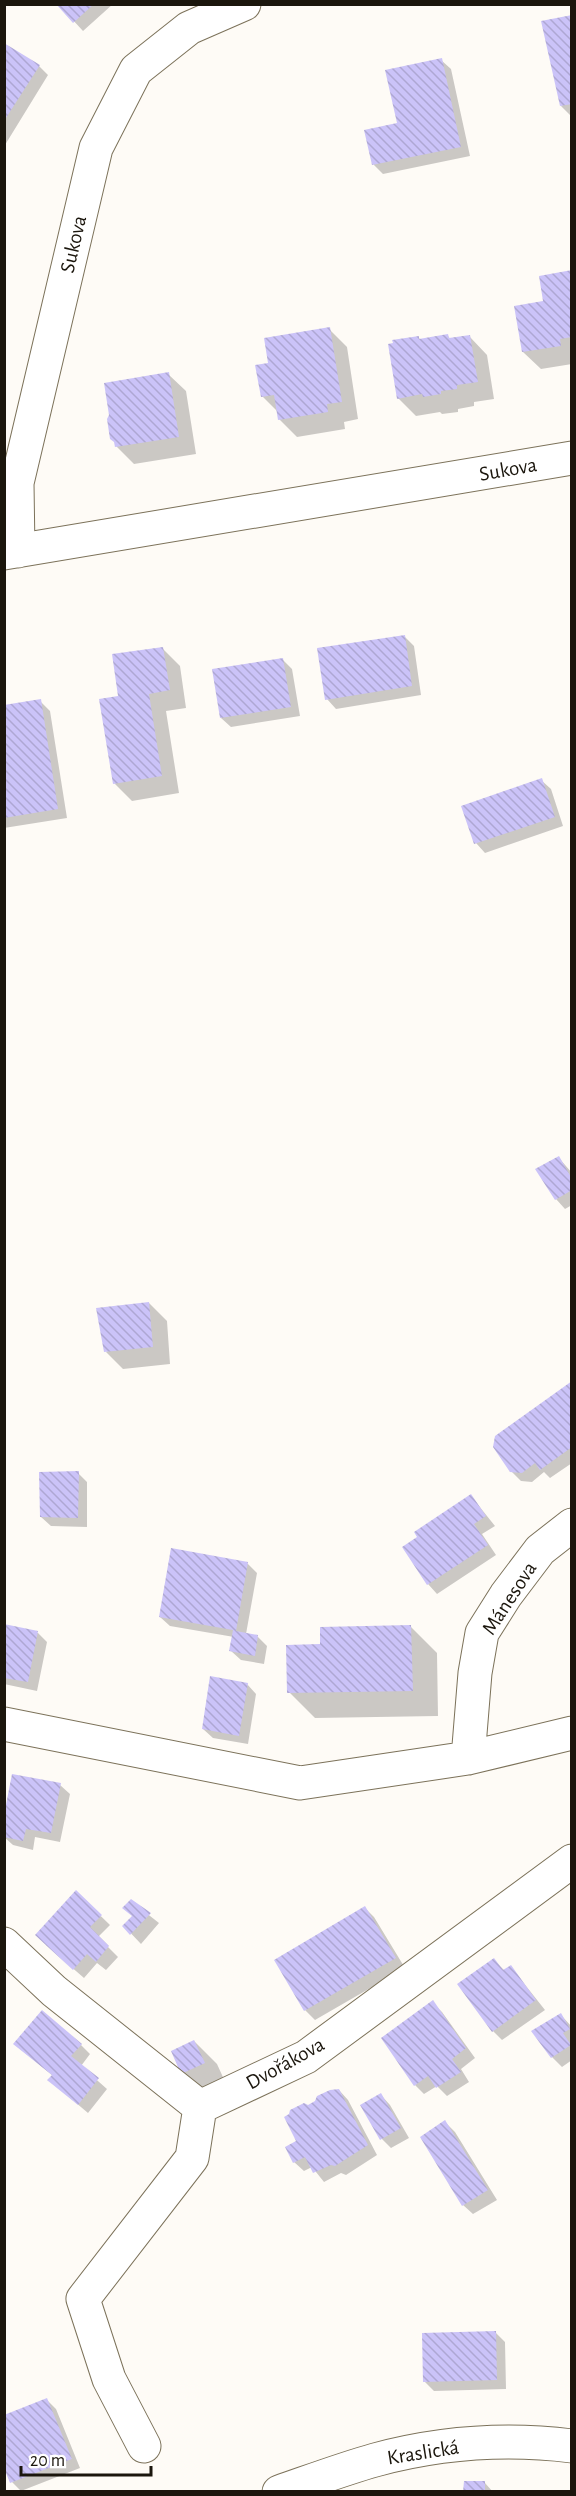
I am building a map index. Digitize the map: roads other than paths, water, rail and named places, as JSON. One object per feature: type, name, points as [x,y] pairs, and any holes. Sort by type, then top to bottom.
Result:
[{"type":"street","name":"Sukova","points":[[244,4],[189,28],[136,70],[96,148],[16,483],[11,552],[572,458]]},
{"type":"street","name":"Mánesova","points":[[468,1758],[475,1673],[482,1633],[506,1595],[540,1550],[572,1525]]},
{"type":"street","points":[[4,1724],[300,1783],[468,1758],[572,1733]]},
{"type":"street","name":"Dvořákova","points":[[200,2107],[306,2057],[572,1861]]},
{"type":"street","points":[[4,1944],[54,1991],[200,2107],[192,2158],[83,2299],[109,2379],[144,2446]]},
{"type":"street","name":"Kraslická","points":[[279,2492],[375,2460],[413,2451],[495,2443],[538,2442],[572,2446]]}]
